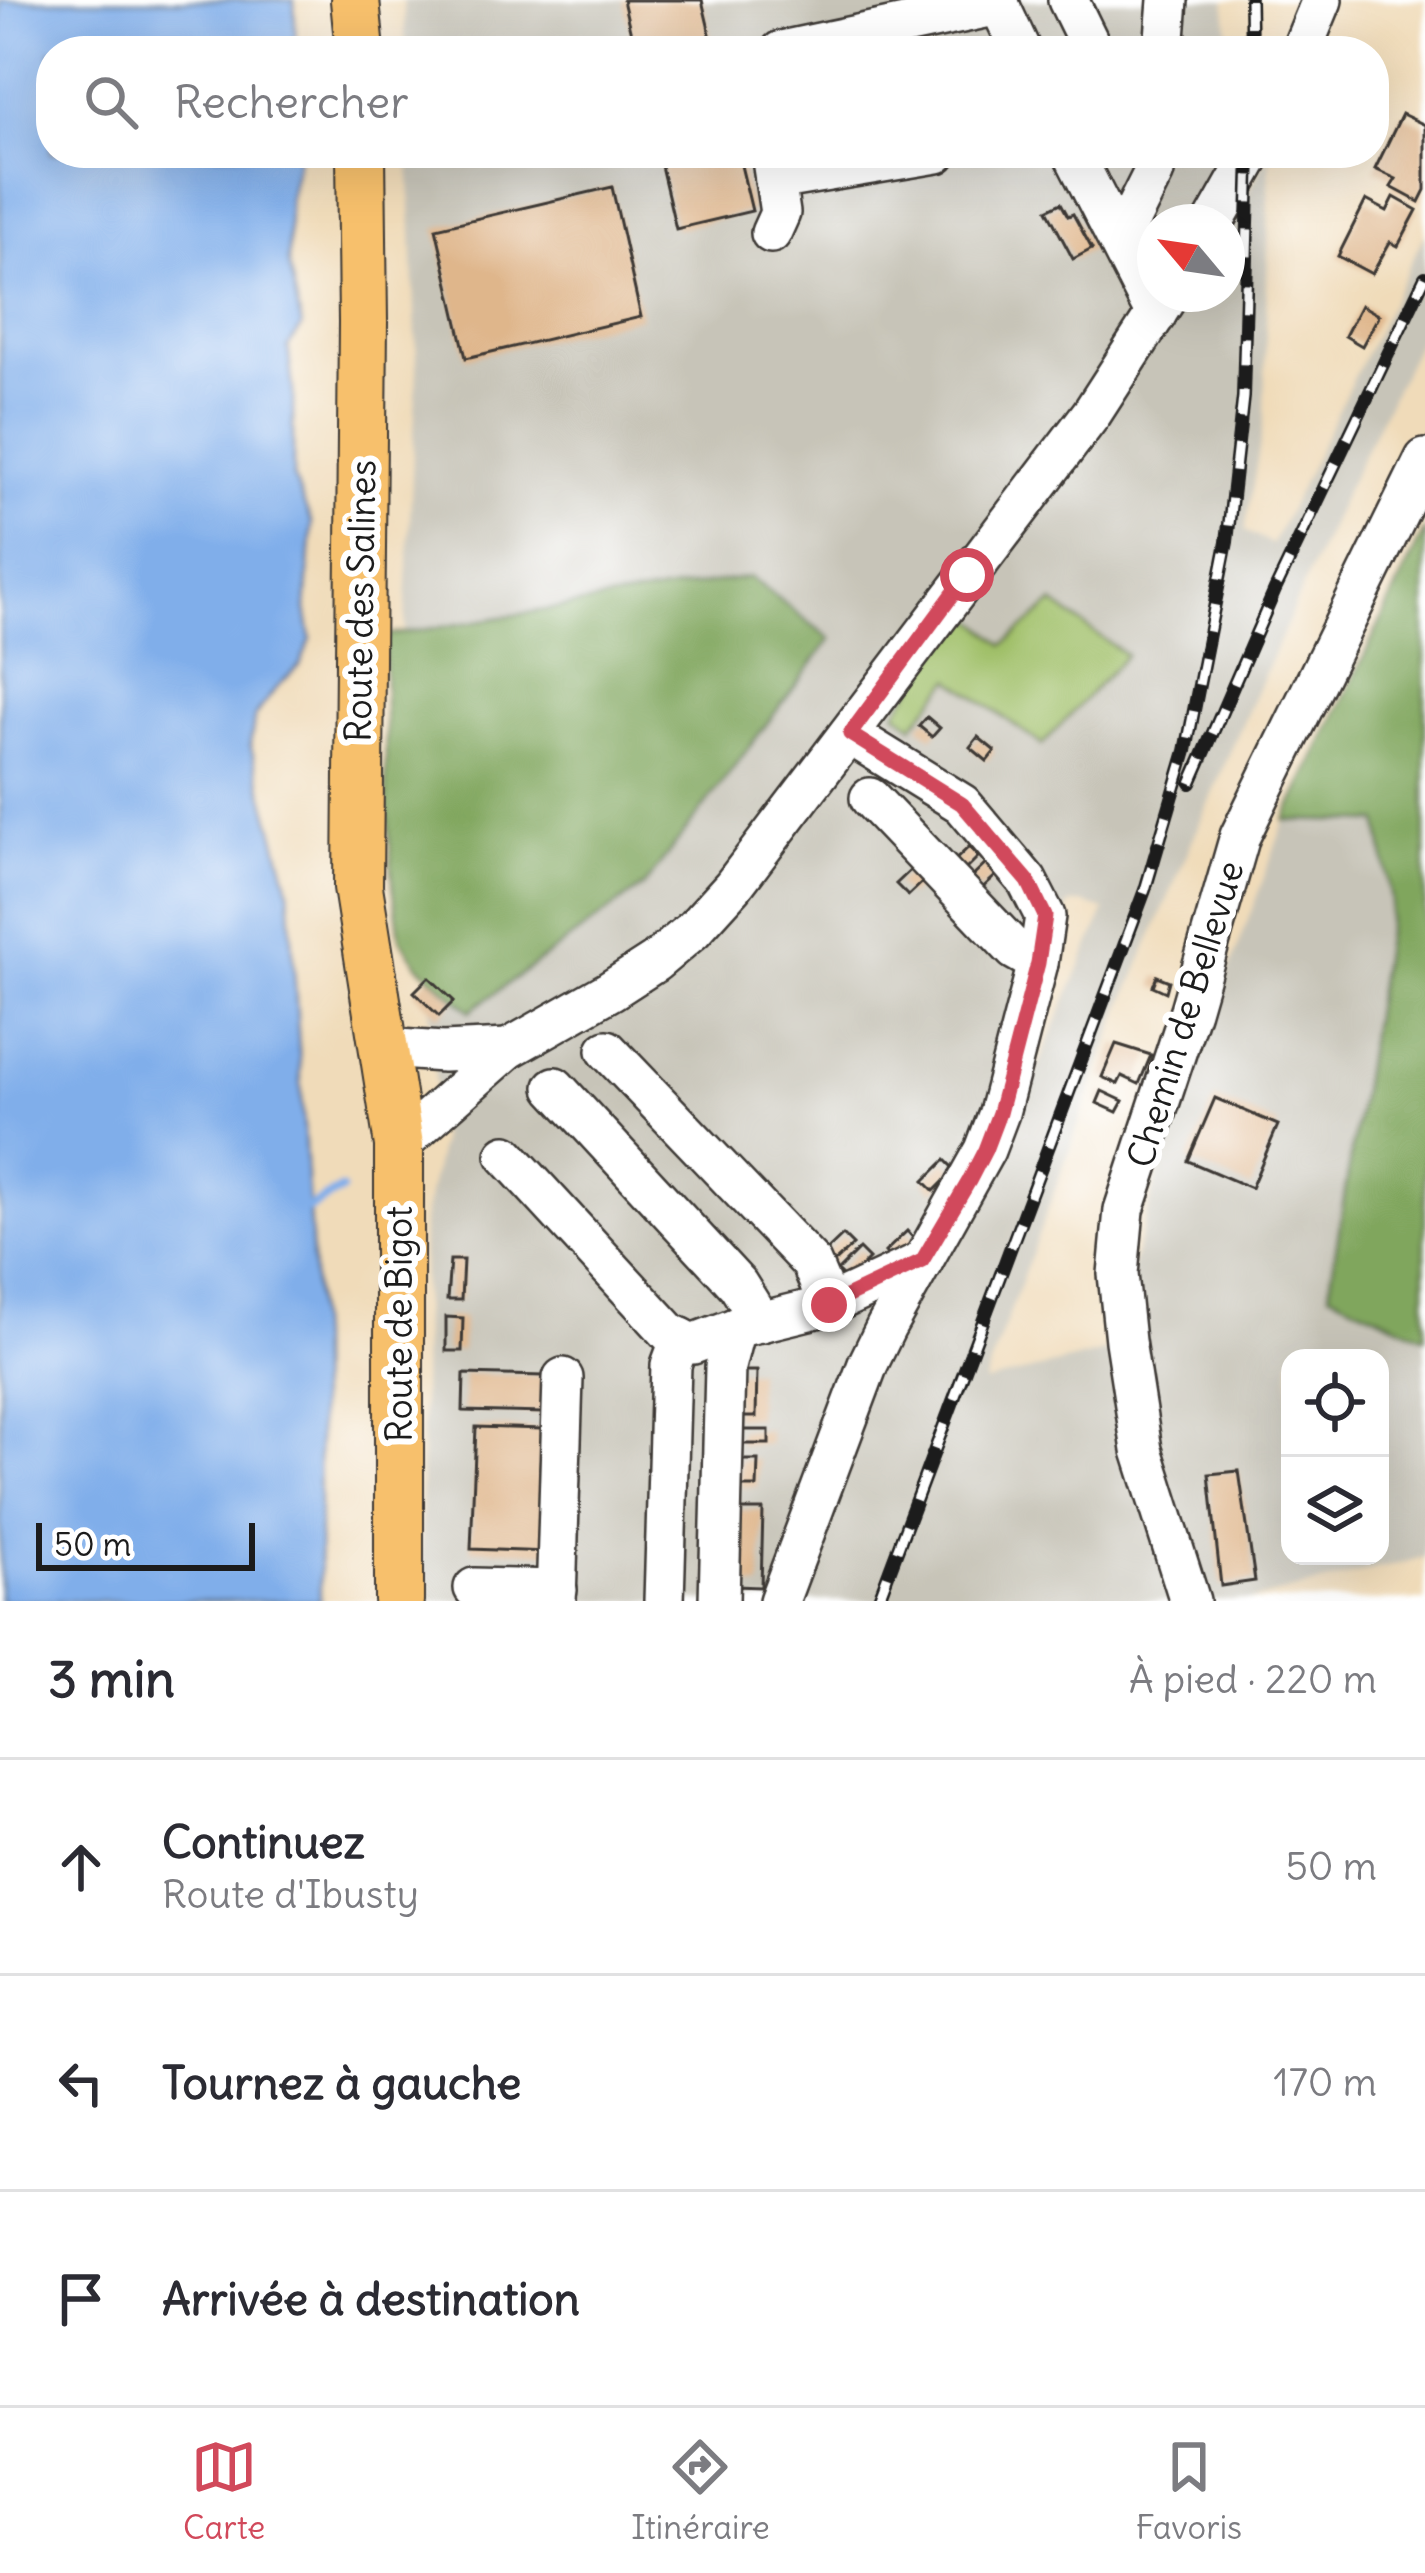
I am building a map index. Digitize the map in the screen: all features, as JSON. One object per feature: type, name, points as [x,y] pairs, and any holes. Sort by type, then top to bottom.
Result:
[{"type":"main road","points":[[356,0],[359,36]]},
{"type":"main road","name":"Route des Salines","points":[[362,168],[358,887],[384,1048]]},
{"type":"main road","name":"Route de Bigot","points":[[384,1048],[399,1145],[399,1601]]},
{"type":"street","points":[[1068,0],[1086,36]]},
{"type":"street","points":[[1165,36],[1168,0]]},
{"type":"street","points":[[1307,36],[1322,0]]},
{"type":"street","points":[[848,36],[999,2],[1014,36]]},
{"type":"street","points":[[771,233],[780,213],[773,168]]},
{"type":"street","points":[[1081,168],[1137,266]]},
{"type":"street","points":[[1120,240],[1148,168]]},
{"type":"street","points":[[1224,204],[1245,168]]},
{"type":"street","points":[[399,1145],[508,1049],[655,962],[734,886],[1092,413],[1157,312]]},
{"type":"street","name":"Chemin de Bellevue","points":[[1190,1601],[1142,1450],[1118,1274],[1124,1210],[1190,1010],[1240,836],[1425,459]]},
{"type":"street","points":[[779,1601],[868,1364],[985,1150],[1038,963],[1045,916],[1028,881],[962,804],[850,734]]},
{"type":"street","points":[[870,798],[1015,950],[1038,963]]},
{"type":"street","points":[[384,1048],[508,1049]]},
{"type":"street","points":[[607,1050],[811,1263],[829,1305]]},
{"type":"street","points":[[555,1088],[738,1286],[748,1325],[725,1367],[719,1601]]},
{"type":"street","points":[[506,1155],[670,1334],[694,1344],[829,1305],[922,1261]]},
{"type":"street","points":[[664,1601],[671,1365],[681,1338]]},
{"type":"street","points":[[474,1588],[556,1596],[563,1378]]},
{"type":"shaded area","points":[[403,0],[1225,0],[1228,25],[1228,36],[405,36]]},
{"type":"shaded area","points":[[410,168],[1225,168],[1224,204],[1137,204],[1137,312],[1245,312],[1245,204],[1241,204],[1261,168],[1270,168],[1264,421],[1245,531],[1272,544],[1425,233],[1425,328],[1344,494],[1122,1007],[984,1383],[1107,1351],[1177,1111],[1285,820],[1379,822],[1391,901],[1329,1293],[1425,1337],[1425,1557],[1250,1601],[421,1601],[423,1221],[440,1142],[403,666],[417,367]],"holes":[[[1081,903],[1105,910],[1014,1122],[1069,905]]]},
{"type":"green space","points":[[1425,529],[1425,1337],[1329,1293],[1391,901],[1379,822],[1285,820]]},
{"type":"green space","points":[[750,577],[831,639],[644,886],[470,1011],[418,965],[400,938],[386,791],[384,636]]},
{"type":"green space","points":[[1053,603],[1126,655],[1042,745],[951,679],[913,726],[896,712],[965,611],[1004,645]]},
{"type":"water","points":[[0,0],[294,0],[296,36],[36,36],[36,168],[296,168],[289,198],[288,263],[302,327],[288,347],[293,477],[312,524],[306,609],[311,639],[300,665],[255,716],[250,744],[289,888],[317,1338],[320,1601],[0,1601]]},
{"type":"building","points":[[623,0],[702,0],[710,36],[631,36]]},
{"type":"building","points":[[1402,114],[1425,125],[1425,190],[1419,202],[1391,187],[1396,179],[1375,169],[1389,168],[1389,140]]},
{"type":"building","points":[[662,168],[742,168],[752,211],[676,229]]},
{"type":"building","points":[[612,187],[641,317],[466,358],[436,228]]},
{"type":"building","points":[[1394,197],[1417,210],[1398,246],[1390,242],[1372,274],[1338,256],[1366,200],[1387,211]]},
{"type":"building","points":[[1061,203],[1068,216],[1073,214],[1092,249],[1073,259],[1047,210]]},
{"type":"building","points":[[1361,305],[1379,315],[1362,346],[1345,336]]},
{"type":"building","points":[[927,717],[940,728],[932,737],[919,726]]},
{"type":"building","points":[[978,737],[995,751],[987,761],[970,747]]},
{"type":"building","points":[[969,847],[978,857],[958,877],[948,867]]},
{"type":"building","points":[[991,859],[1002,870],[980,890],[970,879]]},
{"type":"building","points":[[917,864],[929,876],[908,896],[896,884]]},
{"type":"building","points":[[1157,976],[1169,981],[1166,992],[1153,986]]},
{"type":"building","points":[[429,977],[454,1001],[439,1016],[414,992]]},
{"type":"building","points":[[1116,1044],[1151,1055],[1139,1084],[1122,1076],[1118,1084],[1102,1077]]},
{"type":"building","points":[[1102,1091],[1123,1101],[1117,1112],[1097,1103]]},
{"type":"building","points":[[1215,1098],[1278,1125],[1251,1188],[1188,1161]]},
{"type":"building","points":[[945,1160],[955,1170],[934,1191],[924,1181]]},
{"type":"building","points":[[907,1231],[917,1242],[895,1263],[885,1252]]},
{"type":"building","points":[[843,1235],[853,1245],[829,1267],[820,1257]]},
{"type":"building","points":[[859,1249],[869,1259],[847,1281],[837,1271]]},
{"type":"building","points":[[450,1260],[463,1260],[461,1300],[447,1300]]},
{"type":"building","points":[[446,1317],[463,1318],[462,1351],[446,1351]]},
{"type":"building","points":[[735,1371],[757,1371],[756,1417],[734,1417]]},
{"type":"building","points":[[464,1374],[544,1376],[543,1413],[463,1411]]},
{"type":"building","points":[[476,1427],[542,1429],[540,1468],[552,1469],[549,1552],[471,1549]]},
{"type":"building","points":[[739,1430],[769,1430],[769,1444],[739,1444]]},
{"type":"building","points":[[740,1460],[758,1460],[757,1487],[740,1487]]},
{"type":"building","points":[[1239,1471],[1255,1581],[1221,1586],[1209,1474]]},
{"type":"building","points":[[737,1510],[763,1510],[761,1587],[735,1586]]},
{"type":"waterway","points":[[304,1211],[341,1190]]},
{"type":"railway","points":[[1250,0],[1251,36]]},
{"type":"railway","points":[[878,1601],[1145,890],[1186,751],[1227,542],[1243,397],[1250,168]]},
{"type":"railway","points":[[1191,783],[1275,590],[1425,277]]},
{"type":"route","points":[[829,1305],[922,1261],[985,1150],[1038,963],[1045,916],[1028,881],[996,841],[962,804],[850,734],[967,575]]}]
